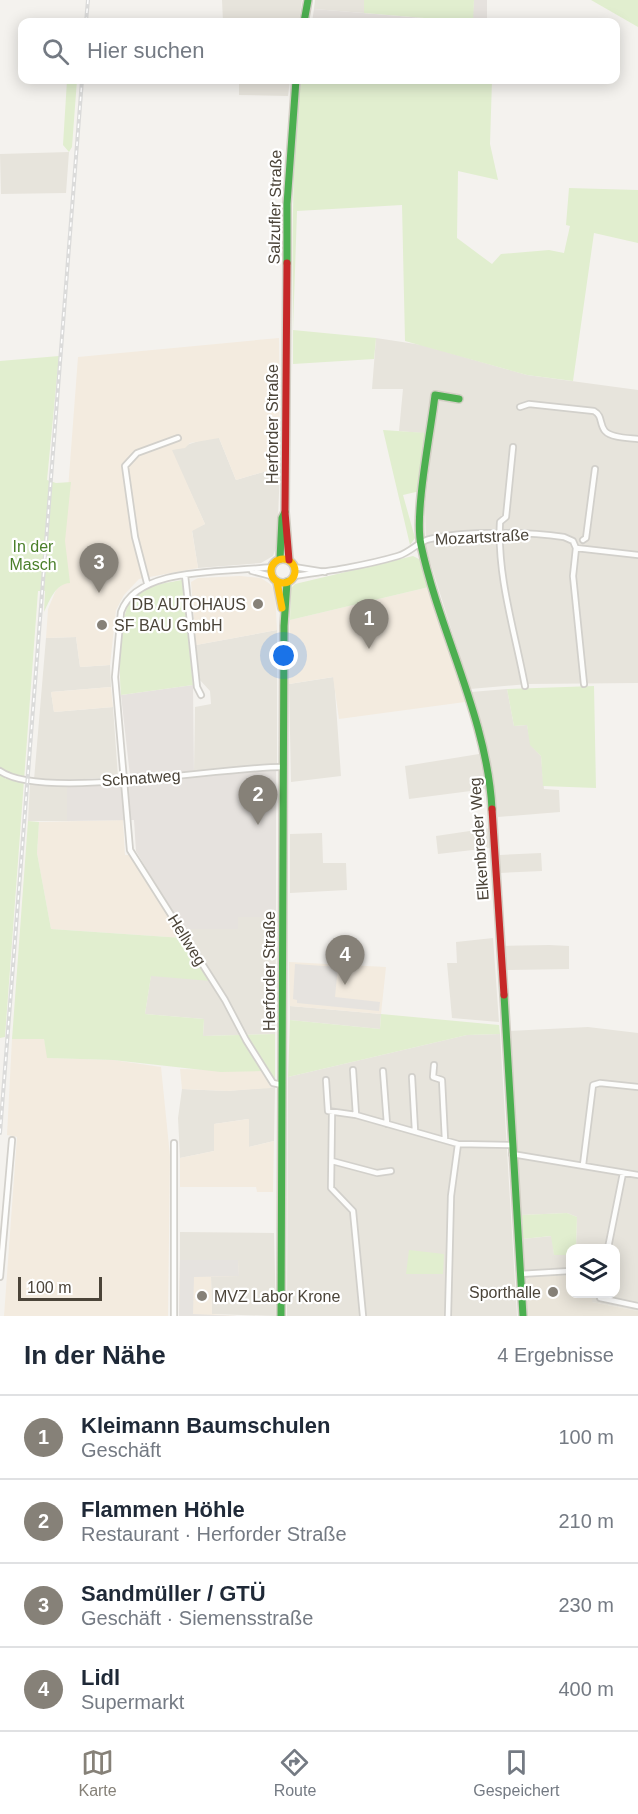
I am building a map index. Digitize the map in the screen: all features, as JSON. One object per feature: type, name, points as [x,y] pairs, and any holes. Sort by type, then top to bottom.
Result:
[{"type":"main road","points":[[305,18],[308,0]]},
{"type":"main road","name":"Salzufler Straße","points":[[286,335],[288,164],[296,84]]},
{"type":"main road","name":"Herforder Straße","points":[[286,335],[285,512],[289,560]]},
{"type":"main road","name":"Elkenbreder Weg","points":[[459,399],[435,395],[421,507],[420,543],[478,728],[491,789],[523,1316]]},
{"type":"main road","name":"Herforder Straße","points":[[280,559],[285,512]]},
{"type":"main road","points":[[280,559],[289,560],[294,567],[294,576],[287,582],[274,579],[271,567],[280,559]]},
{"type":"main road","name":"Herforder Straße","points":[[274,579],[284,626]]},
{"type":"main road","name":"Herforder Straße","points":[[281,1316],[284,626],[287,582]]},
{"type":"street","points":[[520,407],[530,404],[594,411],[601,418],[604,431],[609,435],[638,439]]},
{"type":"street","points":[[178,438],[137,453],[125,466],[135,537],[147,584],[184,575],[252,571],[271,567]]},
{"type":"street","points":[[513,447],[506,517],[500,522],[500,533],[503,584],[525,686]]},
{"type":"street","points":[[582,549],[583,540],[586,538],[595,469]]},
{"type":"street","name":"Mozartstraße","points":[[294,576],[325,572],[397,556],[413,551],[420,543],[428,539],[500,533],[542,534],[564,537],[573,541],[583,540]]},
{"type":"street","points":[[573,541],[576,548],[573,576],[584,684]]},
{"type":"street","points":[[576,548],[638,555]]},
{"type":"street","name":"Mozartstraße","points":[[294,567],[325,572]]},
{"type":"street","points":[[252,571],[274,579]]},
{"type":"street","points":[[184,575],[197,687],[201,695]]},
{"type":"street","name":"Hellweg","points":[[147,584],[125,602],[121,616],[116,678],[130,850],[225,1000],[262,1066],[273,1083],[282,1085]]},
{"type":"street","name":"Schnatweg","points":[[0,771],[27,782],[125,781],[284,767]]},
{"type":"street","points":[[434,1065],[432,1077],[442,1080],[445,1140]]},
{"type":"street","points":[[353,1070],[356,1115]]},
{"type":"street","points":[[383,1071],[387,1124]]},
{"type":"street","points":[[412,1077],[415,1131]]},
{"type":"street","points":[[326,1080],[328,1111],[332,1113],[356,1115],[458,1144],[512,1145]]},
{"type":"street","points":[[584,1165],[593,1085],[600,1083],[638,1087]]},
{"type":"street","points":[[332,1113],[331,1188],[352,1211],[363,1316]]},
{"type":"street","points":[[0,1277],[12,1140]]},
{"type":"street","points":[[174,1143],[174,1316]]},
{"type":"street","points":[[448,1316],[451,1196],[458,1144]]},
{"type":"street","points":[[512,1154],[638,1175]]},
{"type":"street","points":[[332,1161],[377,1173],[391,1171]]},
{"type":"street","points":[[609,1244],[623,1173]]},
{"type":"street","points":[[520,1274],[566,1271]]},
{"type":"street","points":[[600,1298],[638,1306]]},
{"type":"shaded area","points":[[222,0],[302,0],[300,18],[223,18]]},
{"type":"shaded area","points":[[315,0],[364,0],[364,13],[314,9]]},
{"type":"shaded area","points":[[474,0],[487,0],[487,18],[472,18]]},
{"type":"shaded area","points":[[314,9],[423,18],[313,18]]},
{"type":"shaded area","points":[[239,84],[290,84],[288,96],[239,95]]},
{"type":"shaded area","points":[[69,152],[66,193],[1,194],[0,154]]},
{"type":"shaded area","points":[[279,338],[280,467],[236,480],[219,438],[190,443],[185,448],[172,450],[205,524],[192,531],[198,568],[139,579],[124,595],[116,610],[110,665],[80,667],[76,637],[46,638],[48,609],[56,590],[69,579],[64,543],[78,357]]},
{"type":"shaded area","points":[[376,338],[422,345],[527,375],[638,390],[638,683],[528,684],[470,689],[426,549],[425,506],[433,434],[399,431],[403,389],[372,389]]},
{"type":"shaded area","points":[[211,437],[219,438],[236,480],[280,467],[277,545],[273,556],[261,563],[198,568],[192,530],[205,524],[171,450]]},
{"type":"shaded area","points":[[240,576],[261,578],[275,591],[277,630],[196,645],[191,582],[198,578]]},
{"type":"shaded area","points":[[429,587],[465,702],[339,719],[333,677],[289,684],[290,620]]},
{"type":"shaded area","points":[[277,630],[277,764],[194,771],[195,707],[211,704],[210,691],[199,679],[196,645]]},
{"type":"shaded area","points":[[76,637],[80,667],[110,665],[111,687],[51,692],[54,712],[113,707],[118,777],[67,780],[67,821],[28,821],[30,784],[34,780],[46,638]]},
{"type":"shaded area","points":[[334,677],[341,776],[291,782],[289,684]]},
{"type":"shaded area","points":[[193,685],[194,777],[276,770],[276,917],[238,917],[238,929],[182,929],[136,851],[134,820],[67,821],[67,784],[131,785],[121,695]]},
{"type":"shaded area","points":[[111,687],[113,707],[54,712],[51,692]]},
{"type":"shaded area","points":[[507,689],[514,726],[527,725],[531,745],[541,756],[544,789],[559,790],[560,812],[498,817],[492,768],[471,692]]},
{"type":"shaded area","points":[[479,754],[486,789],[409,799],[405,766]]},
{"type":"shaded area","points":[[123,820],[125,855],[131,855],[183,938],[51,929],[37,853],[39,822]]},
{"type":"shaded area","points":[[490,828],[490,848],[438,854],[436,836]]},
{"type":"shaded area","points":[[322,833],[323,863],[346,863],[347,890],[290,893],[290,834]]},
{"type":"shaded area","points":[[541,853],[542,871],[500,873],[500,855]]},
{"type":"shaded area","points":[[238,917],[276,917],[275,1034],[203,1036],[204,1019],[145,1014],[151,975],[213,980],[182,929],[238,929]]},
{"type":"shaded area","points":[[493,938],[499,1022],[452,1018],[447,963],[457,963],[456,942]]},
{"type":"shaded area","points":[[502,946],[569,946],[569,969],[504,970]]},
{"type":"shaded area","points":[[289,962],[386,967],[381,1014],[290,1006]]},
{"type":"shaded area","points":[[295,964],[338,967],[335,997],[380,1002],[379,1011],[297,1003],[297,1000],[293,999]]},
{"type":"shaded area","points":[[290,1006],[381,1014],[380,1029],[290,1020]]},
{"type":"shaded area","points":[[588,1027],[638,1033],[638,1311],[592,1302],[592,1298],[620,1298],[620,1244],[576,1244],[577,1217],[567,1213],[521,1215],[509,1031]]},
{"type":"shaded area","points":[[500,1034],[517,1316],[287,1316],[288,1077],[467,1035]]},
{"type":"shaded area","points":[[12,1039],[44,1039],[48,1058],[113,1060],[161,1067],[170,1156],[168,1316],[4,1316],[17,1137],[7,1135]]},
{"type":"shaded area","points":[[180,1069],[262,1071],[271,1088],[227,1091],[182,1089]]},
{"type":"shaded area","points":[[275,1087],[274,1141],[249,1147],[248,1119],[214,1124],[214,1151],[180,1158],[178,1118],[182,1089],[227,1091]]},
{"type":"shaded area","points":[[249,1119],[249,1147],[274,1141],[273,1192],[257,1192],[256,1187],[180,1187],[180,1158],[214,1151],[214,1124]]},
{"type":"shaded area","points":[[180,1232],[274,1233],[276,1316],[212,1314],[211,1277],[238,1261],[180,1260]]},
{"type":"shaded area","points":[[552,1236],[554,1255],[566,1255],[566,1275],[530,1277],[526,1281],[522,1239]]},
{"type":"shaded area","points":[[180,1260],[238,1260],[239,1276],[211,1277],[212,1314],[237,1316],[179,1316]]},
{"type":"shaded area","points":[[180,1260],[238,1260],[239,1276],[194,1277],[193,1314],[237,1316],[179,1316]]},
{"type":"shaded area","points":[[566,1275],[566,1298],[592,1298],[592,1302],[638,1311],[638,1316],[527,1316],[526,1281],[530,1277]]},
{"type":"green space","points":[[364,0],[474,0],[473,18],[425,18],[364,13]]},
{"type":"green space","points":[[591,0],[638,0],[638,27]]},
{"type":"green space","points":[[67,84],[77,84],[72,147],[69,152],[63,145]]},
{"type":"green space","points":[[301,84],[492,84],[490,144],[498,180],[458,171],[457,238],[492,264],[501,254],[549,250],[564,253],[570,226],[566,225],[569,188],[638,190],[638,243],[594,233],[573,381],[527,375],[405,341],[402,205],[297,211],[293,330],[294,186]]},
{"type":"green space","points":[[293,330],[376,338],[374,359],[293,364]]},
{"type":"green space","name":"In der Masch","points":[[59,356],[47,480],[56,483],[71,482],[65,541],[70,583],[57,589],[44,612],[45,591],[38,591],[5,1037],[0,1038],[0,774],[6,779],[7,774],[0,768],[0,361]]},
{"type":"green space","points":[[383,430],[427,433],[420,491],[403,495],[415,538],[410,545]]},
{"type":"green space","points":[[413,556],[421,560],[429,587],[290,620],[291,588],[295,584]]},
{"type":"green space","points":[[182,580],[193,685],[121,695],[122,630],[128,605],[133,597],[143,590]]},
{"type":"green space","points":[[594,686],[596,788],[543,786],[541,756],[530,745],[527,725],[514,726],[507,689]]},
{"type":"green space","points":[[28,821],[39,822],[37,853],[51,929],[183,938],[211,981],[151,976],[145,1014],[204,1019],[203,1036],[275,1034],[275,1080],[262,1071],[221,1072],[113,1060],[47,1058],[44,1039],[12,1039]]},
{"type":"green space","points":[[381,1014],[499,1025],[500,1034],[467,1035],[288,1077],[290,1020],[380,1029]]},
{"type":"green space","points":[[567,1213],[577,1217],[576,1244],[566,1244],[566,1255],[554,1255],[551,1236],[522,1239],[521,1215]]},
{"type":"green space","points":[[409,1250],[444,1254],[443,1274],[406,1274]]},
{"type":"railway","points":[[86,18],[88,0]]},
{"type":"railway","points":[[0,1133],[82,84]]},
{"type":"traffic: fast","points":[[305,18],[308,0]]},
{"type":"traffic: fast","points":[[287,263],[287,204],[296,84]]},
{"type":"traffic: fast","points":[[459,399],[435,395],[421,493],[419,531],[429,578],[481,741],[492,809]]},
{"type":"traffic: fast","points":[[280,559],[282,518],[285,512]]},
{"type":"traffic: fast","points":[[281,1316],[284,626],[287,582]]},
{"type":"traffic: fast","points":[[504,995],[523,1316]]},
{"type":"traffic: slow","points":[[283,559],[292,562],[295,571],[292,580],[283,583],[274,580],[271,571],[274,562],[283,559]]},
{"type":"traffic: slow","points":[[277,582],[282,608]]},
{"type":"traffic: jam","points":[[287,263],[285,512],[289,560]]},
{"type":"traffic: jam","points":[[492,809],[504,995]]},
{"type":"place","name":"Sandmüller / GTÜ","points":[[99,593]]},
{"type":"place","name":"DB AUTOHAUS","points":[[258,604]]},
{"type":"place","name":"SF BAU GmbH","points":[[102,625]]},
{"type":"place","name":"Kleimann Baumschulen","points":[[369,649]]},
{"type":"place","name":"Flammen Höhle","points":[[258,825]]},
{"type":"place","name":"Lidl","points":[[345,985]]},
{"type":"place","name":"Sporthalle","points":[[553,1292]]},
{"type":"place","name":"MVZ Labor Krone","points":[[202,1296]]}]
